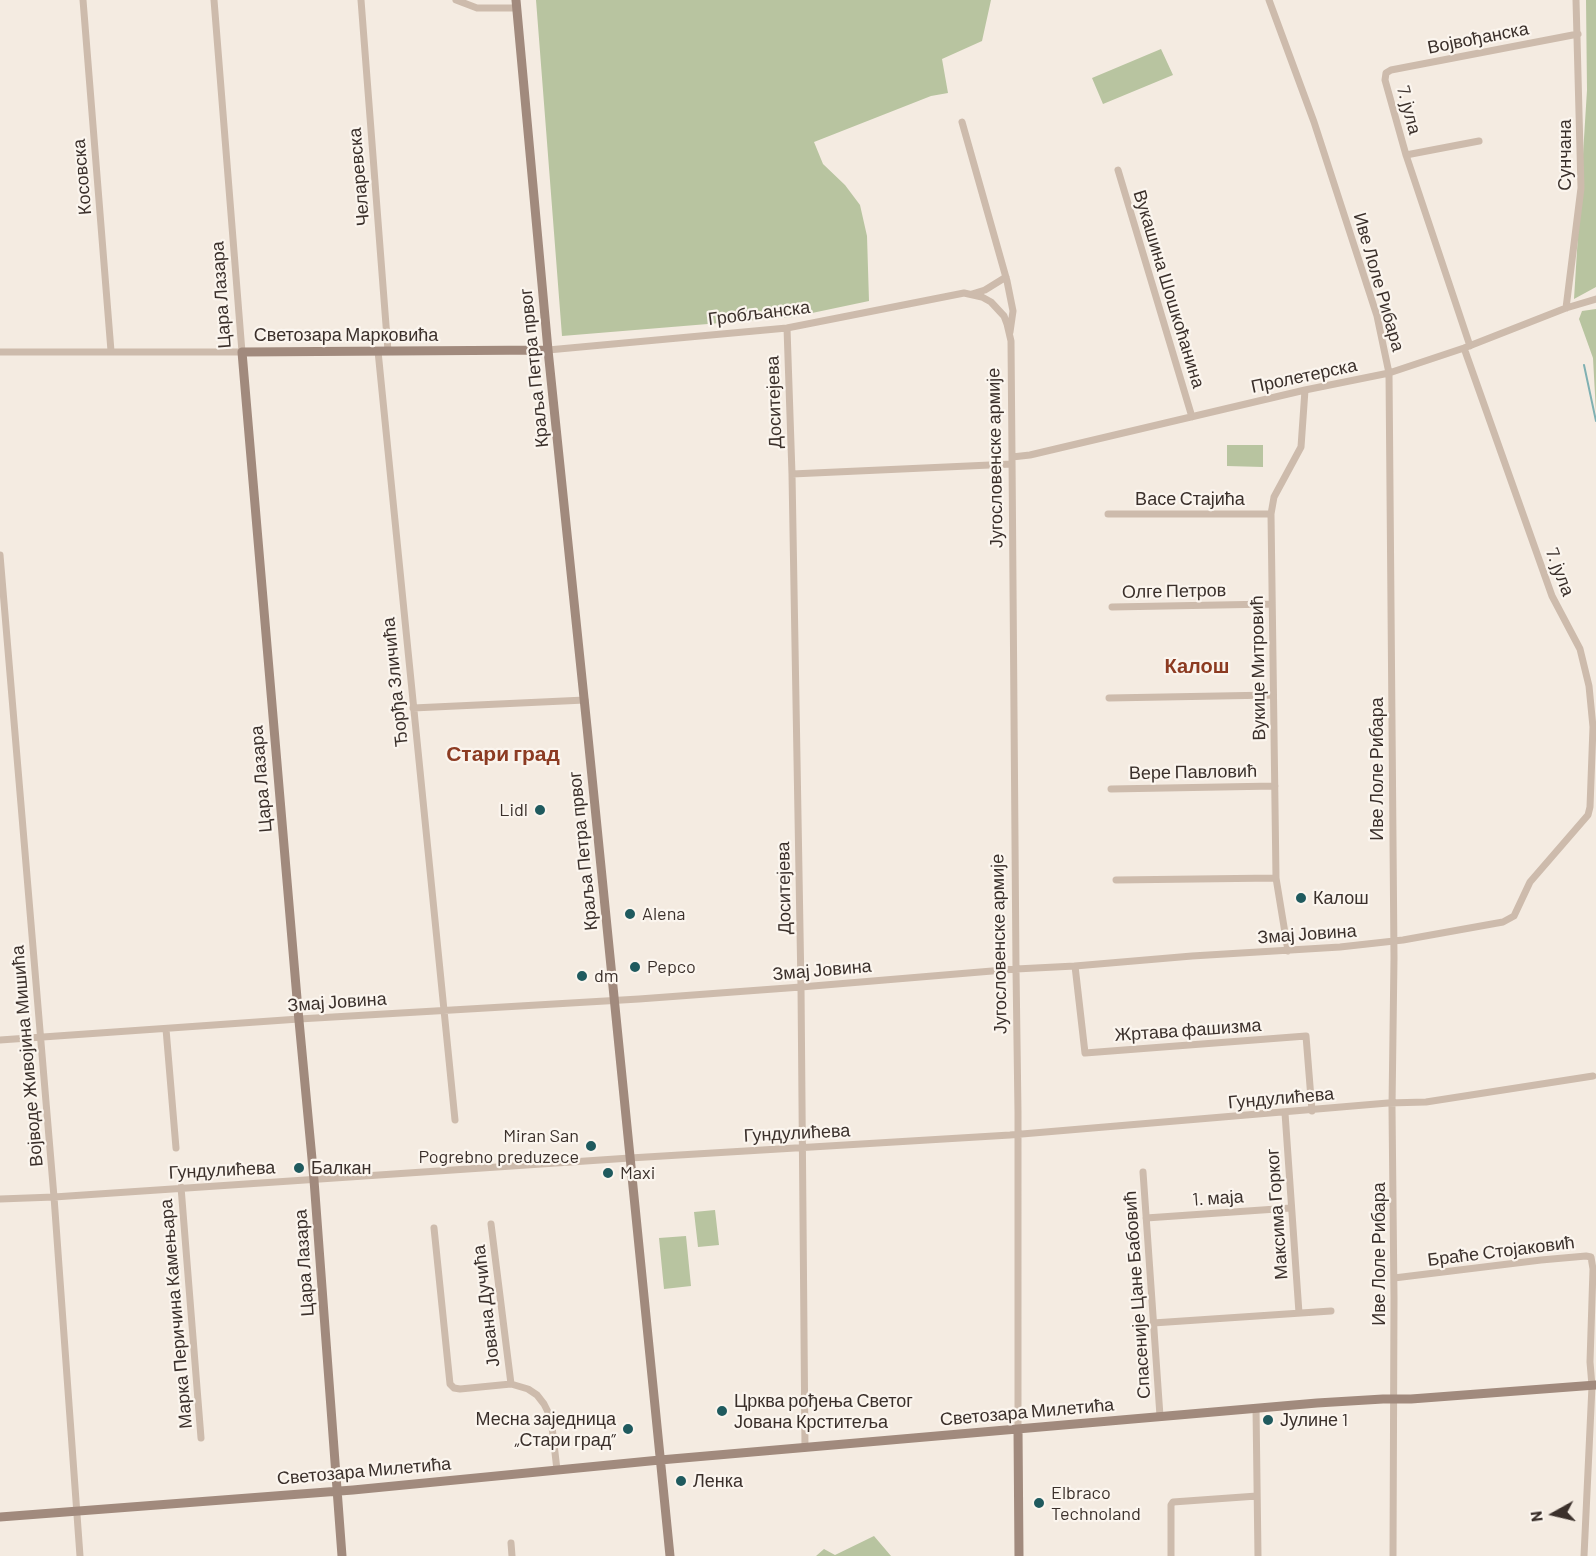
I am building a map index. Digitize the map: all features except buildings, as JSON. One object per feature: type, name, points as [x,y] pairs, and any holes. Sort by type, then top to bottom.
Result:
[{"type":"main road","name":"Краља Петра првог","points":[[516,4],[548,350],[670,1556]]},
{"type":"main road","name":"Светозара Марковића","points":[[242,352],[548,350]]},
{"type":"main road","name":"Цара Лазара","points":[[242,352],[298,1019],[314,1180],[342,1556]]},
{"type":"main road","name":"Светозара Милетића","points":[[0,1517],[337,1490],[1256,1408],[1594,1385]]},
{"type":"main road","name":"Југословенске армије","points":[[1018,1429],[1019,1556]]},
{"type":"street","name":"Косовска","points":[[83,0],[111,351]]},
{"type":"street","name":"Цара Лазара","points":[[214,0],[242,352]]},
{"type":"street","name":"Челаревска","points":[[361,0],[388,351]]},
{"type":"street","points":[[456,0],[477,8],[516,4]]},
{"type":"street","name":"Иве Лоле Рибара","points":[[1269,0],[1314,122],[1377,316],[1389,373],[1394,941],[1393,1556]]},
{"type":"street","name":"Сунчана","points":[[1566,308],[1581,188],[1576,0]]},
{"type":"street","name":"Војвођанска","points":[[1386,73],[1391,70],[1578,34]]},
{"type":"street","name":"7. јула","points":[[1386,73],[1385,80],[1406,155],[1467,347],[1552,596],[1583,658],[1589,686],[1593,727],[1589,812]]},
{"type":"street","name":"Југословенске армије","points":[[963,122],[1006,277],[1013,311],[1010,332],[1018,1134],[1018,1429]]},
{"type":"street","name":"7. јула","points":[[1406,155],[1479,141]]},
{"type":"street","name":"Вукашина Шошкоћанина","points":[[1118,170],[1192,417]]},
{"type":"street","points":[[972,294],[985,290],[1006,277]]},
{"type":"street","name":"Гробљанска","points":[[548,350],[787,328],[953,294],[972,294]]},
{"type":"street","points":[[972,294],[991,303],[1004,316],[1010,332]]},
{"type":"street","name":"Пролетерска","points":[[792,474],[1012,461],[1305,390],[1389,373],[1596,299]]},
{"type":"street","name":"Доситејева","points":[[787,328],[792,474],[801,987],[805,1448]]},
{"type":"street","name":"Ђорђа Зличића","points":[[378,351],[455,1120]]},
{"type":"street","name":"Светозара Марковића","points":[[0,352],[242,352]]},
{"type":"street","name":"Вукице Митровић","points":[[1288,951],[1276,878],[1271,514],[1274,497],[1301,447],[1305,390]]},
{"type":"street","name":"Васе Стајића","points":[[1108,514],[1271,514]]},
{"type":"street","name":"Војводе Живојина Мишића","points":[[0,555],[54,1197],[80,1556]]},
{"type":"street","name":"Олге Петров","points":[[1112,607],[1272,604]]},
{"type":"street","points":[[1109,698],[1274,695]]},
{"type":"street","points":[[413,708],[585,700]]},
{"type":"street","name":"Вере Павловић","points":[[1111,789],[1275,786]]},
{"type":"street","name":"Змај Јовина","points":[[0,1040],[40,1039],[298,1019],[615,1001],[1016,969],[1288,951],[1394,941],[1499,924],[1507,920],[1516,911],[1530,882],[1584,821],[1589,812]]},
{"type":"street","points":[[1116,880],[1276,878]]},
{"type":"street","name":"Жртава фашизма","points":[[1075,966],[1085,1053],[1306,1036],[1312,1111]]},
{"type":"street","points":[[166,1029],[176,1148]]},
{"type":"street","name":"Гундулићева","points":[[0,1199],[1018,1134],[1426,1102],[1593,1076]]},
{"type":"street","name":"Максима Горког","points":[[1285,1113],[1299,1313]]},
{"type":"street","name":"Спасеније Цане Бабовић","points":[[1143,1172],[1160,1416]]},
{"type":"street","name":"Марка Перичина Камењара","points":[[181,1187],[201,1438]]},
{"type":"street","name":"1. маја","points":[[1146,1218],[1291,1208]]},
{"type":"street","name":"Јована Дучића","points":[[491,1224],[511,1384]]},
{"type":"street","points":[[434,1228],[450,1384],[460,1389],[511,1384],[532,1392],[548,1410],[553,1425],[557,1470]]},
{"type":"street","name":"Браће Стојаковић","points":[[1394,1278],[1541,1260],[1591,1257],[1593,1269],[1590,1362],[1594,1385]]},
{"type":"street","points":[[1153,1323],[1331,1311]]},
{"type":"street","points":[[1584,1556],[1594,1385]]},
{"type":"street","points":[[1256,1408],[1258,1556]]},
{"type":"street","points":[[1171,1556],[1170,1505],[1173,1502],[1257,1496]]},
{"type":"street","points":[[511,1543],[512,1556]]},
{"type":"green space","points":[[536,0],[991,0],[982,41],[942,59],[948,93],[931,96],[814,142],[823,164],[845,185],[860,205],[867,236],[869,301],[793,317],[562,336]]},
{"type":"green space","points":[[1586,0],[1596,0],[1596,287],[1574,299],[1587,90]]},
{"type":"green space","points":[[1161,49],[1173,75],[1103,104],[1092,78]]},
{"type":"green space","points":[[1596,309],[1596,413],[1593,358],[1579,319],[1582,311]]},
{"type":"green space","points":[[1227,445],[1263,445],[1263,467],[1227,466]]},
{"type":"green space","points":[[715,1210],[719,1245],[698,1247],[694,1212]]},
{"type":"green space","points":[[686,1236],[691,1286],[664,1289],[659,1238]]},
{"type":"green space","points":[[874,1536],[891,1556],[816,1556],[824,1549],[835,1555]]},
{"type":"waterway","points":[[1584,365],[1596,421]]},
{"type":"place","name":"Lidl","points":[[540,810]]},
{"type":"place","name":"Калош","points":[[1301,898]]},
{"type":"place","name":"Alena","points":[[630,914]]},
{"type":"place","name":"Pepco","points":[[635,967]]},
{"type":"place","name":"dm","points":[[582,976]]},
{"type":"place","name":"Miran San Pogrebno preduzece","points":[[591,1146]]},
{"type":"place","name":"Балкан","points":[[299,1168]]},
{"type":"place","name":"Maxi","points":[[608,1173]]},
{"type":"place","name":"Црква рођења Светог Јована Крститеља","points":[[722,1411]]},
{"type":"place","name":"Јулине 1","points":[[1268,1420]]},
{"type":"place","name":"Месна заједница „Стари град”","points":[[628,1429]]},
{"type":"place","name":"Ленка","points":[[681,1481]]},
{"type":"place","name":"Elbraco Technoland","points":[[1039,1503]]},
{"type":"district","name":"Калош","points":[[1197,666]]},
{"type":"district","name":"Стари град","points":[[503,754]]}]
